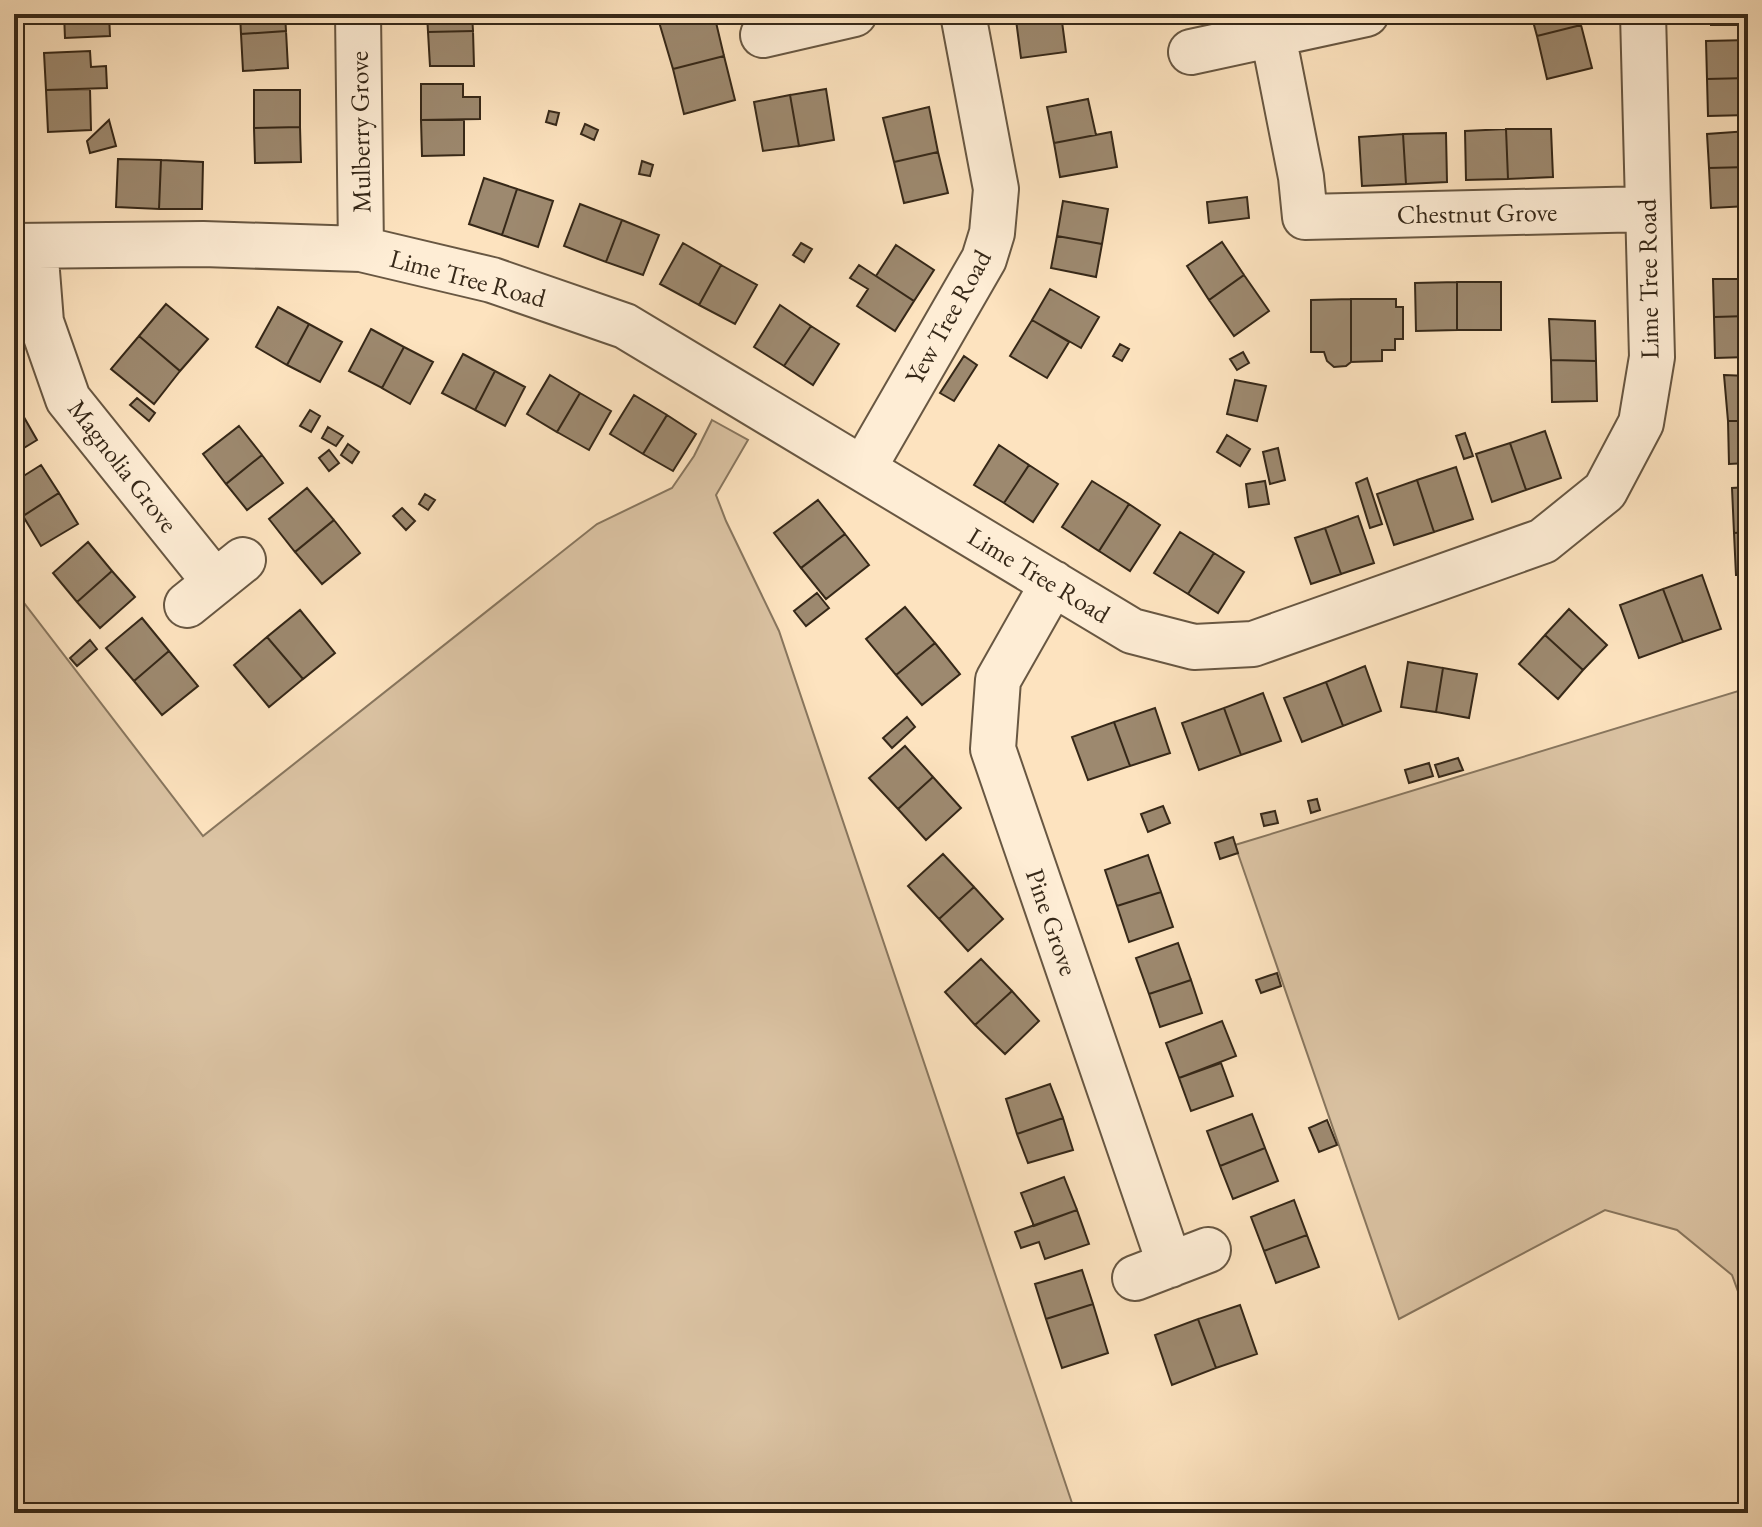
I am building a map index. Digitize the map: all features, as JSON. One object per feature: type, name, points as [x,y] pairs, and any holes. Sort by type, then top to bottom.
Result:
[{"type":"street","name":"Mulberry Grove","points":[[358,14],[361,249]]},
{"type":"street","points":[[763,35],[854,14]]},
{"type":"street","name":"Yew Tree Road","points":[[863,469],[984,259],[992,233],[996,189],[963,14]]},
{"type":"street","points":[[1191,52],[1366,14]]},
{"type":"street","name":"Lime Tree Road","points":[[25,246],[203,244],[361,249],[492,280],[625,326],[1132,631],[1194,647],[1253,644],[1543,541],[1605,491],[1641,423],[1652,357],[1643,14]]},
{"type":"street","name":"Chestnut Grove","points":[[1273,35],[1303,216],[1648,209]]},
{"type":"street","name":"Magnolia Grove","points":[[25,246],[41,322],[68,399],[215,582]]},
{"type":"street","name":"Pine Grove","points":[[1053,583],[998,680],[993,749],[1171,1264]]},
{"type":"shaded area","points":[[712,420],[748,440],[716,495],[779,631],[1072,1503],[1058,1513],[14,1513],[14,590],[203,836],[597,524],[672,488],[694,456]]},
{"type":"shaded area","points":[[1748,688],[1748,1319],[1732,1275],[1677,1230],[1605,1210],[1399,1319],[1235,845]]},
{"type":"building","points":[[64,14],[109,14],[110,36],[65,38]]},
{"type":"building","points":[[240,14],[285,14],[286,31],[241,34]]},
{"type":"building","points":[[427,14],[472,14],[473,31],[428,32]]},
{"type":"building","points":[[689,14],[714,14],[724,56],[673,69],[659,22]]},
{"type":"building","points":[[1015,14],[1061,14],[1016,20]]},
{"type":"building","points":[[1061,14],[1066,52],[1021,58],[1016,20]]},
{"type":"building","points":[[1531,14],[1578,14],[1581,25],[1537,36]]},
{"type":"building","points":[[1711,14],[1748,14],[1748,25],[1711,25]]},
{"type":"building","points":[[1581,25],[1592,68],[1547,79],[1537,36]]},
{"type":"building","points":[[286,31],[288,68],[243,71],[241,34]]},
{"type":"building","points":[[473,31],[474,66],[430,66],[428,32]]},
{"type":"building","points":[[1748,40],[1748,78],[1707,79],[1706,41]]},
{"type":"building","points":[[90,51],[91,67],[106,66],[107,88],[46,90],[44,53]]},
{"type":"building","points":[[724,56],[735,100],[684,114],[673,69]]},
{"type":"building","points":[[1748,78],[1748,115],[1708,116],[1707,79]]},
{"type":"building","points":[[421,84],[463,84],[463,97],[480,97],[480,119],[421,120]]},
{"type":"building","points":[[90,89],[91,130],[48,132],[46,90]]},
{"type":"building","points":[[826,89],[834,140],[799,146],[790,95]]},
{"type":"building","points":[[254,90],[300,90],[300,127],[254,128]]},
{"type":"building","points":[[790,95],[799,146],[763,151],[754,102]]},
{"type":"building","points":[[1088,99],[1096,135],[1054,143],[1047,107]]},
{"type":"building","points":[[929,107],[938,152],[894,162],[883,118]]},
{"type":"building","points":[[549,111],[559,113],[556,125],[546,122]]},
{"type":"building","points":[[109,120],[116,146],[90,153],[87,141]]},
{"type":"building","points":[[421,120],[464,120],[464,155],[422,156]]},
{"type":"building","points":[[585,124],[598,130],[594,140],[581,134]]},
{"type":"building","points":[[300,127],[301,162],[255,163],[254,128]]},
{"type":"building","points":[[1506,129],[1551,129],[1553,177],[1508,179]]},
{"type":"building","points":[[1506,129],[1508,179],[1466,180],[1465,131]]},
{"type":"building","points":[[1748,131],[1748,167],[1709,168],[1707,134]]},
{"type":"building","points":[[1111,132],[1117,167],[1060,177],[1054,143]]},
{"type":"building","points":[[1446,133],[1447,182],[1406,184],[1403,134]]},
{"type":"building","points":[[1403,134],[1406,184],[1362,186],[1359,137]]},
{"type":"building","points":[[938,152],[948,193],[904,203],[894,162]]},
{"type":"building","points":[[118,159],[161,160],[159,209],[116,207]]},
{"type":"building","points":[[161,160],[203,162],[202,209],[159,209]]},
{"type":"building","points":[[642,161],[653,165],[650,176],[639,174]]},
{"type":"building","points":[[1748,167],[1748,206],[1711,208],[1709,168]]},
{"type":"building","points":[[484,178],[517,189],[502,235],[469,224]]},
{"type":"building","points":[[517,189],[553,201],[538,247],[502,235]]},
{"type":"building","points":[[1247,197],[1249,218],[1209,223],[1207,202]]},
{"type":"building","points":[[1063,201],[1108,209],[1102,244],[1057,236]]},
{"type":"building","points":[[580,204],[622,220],[606,262],[564,246]]},
{"type":"building","points":[[622,220],[659,235],[643,275],[606,262]]},
{"type":"building","points":[[1057,236],[1102,244],[1096,277],[1051,268]]},
{"type":"building","points":[[1222,242],[1244,275],[1209,300],[1187,266]]},
{"type":"building","points":[[683,243],[721,265],[699,305],[660,284]]},
{"type":"building","points":[[801,243],[812,249],[804,262],[793,255]]},
{"type":"building","points":[[896,245],[934,270],[914,301],[876,276]]},
{"type":"building","points":[[721,265],[757,285],[735,324],[699,305]]},
{"type":"building","points":[[859,265],[914,301],[895,331],[857,306],[868,289],[850,278]]},
{"type":"building","points":[[1244,275],[1269,311],[1234,336],[1209,300]]},
{"type":"building","points":[[1713,279],[1748,279],[1748,316],[1714,317]]},
{"type":"building","points":[[1457,282],[1457,330],[1416,331],[1415,283]]},
{"type":"building","points":[[1457,282],[1501,282],[1501,330],[1457,330]]},
{"type":"building","points":[[1050,289],[1099,317],[1081,348],[1032,320]]},
{"type":"building","points":[[1351,299],[1396,299],[1396,307],[1403,307],[1403,339],[1395,339],[1395,350],[1382,350],[1382,361],[1351,362]]},
{"type":"building","points":[[1351,299],[1351,362],[1346,366],[1334,367],[1327,361],[1324,352],[1311,352],[1311,300]]},
{"type":"building","points":[[166,304],[208,339],[180,371],[139,336]]},
{"type":"building","points":[[780,305],[811,326],[784,366],[754,347]]},
{"type":"building","points":[[278,307],[309,324],[287,365],[256,347]]},
{"type":"building","points":[[1748,316],[1748,357],[1715,358],[1714,317]]},
{"type":"building","points":[[1549,319],[1595,321],[1596,361],[1551,360]]},
{"type":"building","points":[[1032,320],[1069,342],[1047,378],[1010,356]]},
{"type":"building","points":[[309,324],[342,342],[320,382],[287,365]]},
{"type":"building","points":[[811,326],[839,344],[813,385],[784,366]]},
{"type":"building","points":[[371,329],[404,347],[382,388],[349,371]]},
{"type":"building","points":[[139,336],[180,371],[154,404],[111,369]]},
{"type":"building","points":[[1120,344],[1129,349],[1122,361],[1113,356]]},
{"type":"building","points":[[404,347],[433,362],[410,404],[382,388]]},
{"type":"building","points":[[1243,352],[1249,363],[1237,370],[1230,359]]},
{"type":"building","points":[[463,354],[495,371],[475,410],[442,393]]},
{"type":"building","points":[[964,356],[977,365],[954,401],[940,393]]},
{"type":"building","points":[[1551,360],[1596,361],[1597,401],[1552,402]]},
{"type":"building","points":[[495,371],[525,387],[505,426],[475,410]]},
{"type":"building","points":[[550,375],[580,393],[557,432],[527,414]]},
{"type":"building","points":[[1724,375],[1748,376],[1748,421],[1728,421]]},
{"type":"building","points":[[1235,380],[1266,386],[1257,421],[1227,414]]},
{"type":"building","points":[[580,393],[611,411],[589,450],[557,432]]},
{"type":"building","points":[[634,395],[667,415],[643,454],[610,434]]},
{"type":"building","points":[[137,398],[155,413],[149,421],[130,405]]},
{"type":"building","points":[[310,410],[320,416],[311,432],[300,426]]},
{"type":"building","points":[[21,412],[37,440],[14,454],[14,417]]},
{"type":"building","points":[[667,415],[696,434],[673,471],[643,454]]},
{"type":"building","points":[[1728,421],[1748,421],[1748,463],[1729,464]]},
{"type":"building","points":[[239,426],[262,455],[226,484],[203,454]]},
{"type":"building","points":[[328,427],[343,436],[336,446],[322,438]]},
{"type":"building","points":[[1545,431],[1561,478],[1526,490],[1510,443]]},
{"type":"building","points":[[1465,433],[1473,456],[1464,459],[1456,436]]},
{"type":"building","points":[[1227,435],[1250,449],[1240,466],[1217,452]]},
{"type":"building","points":[[1510,443],[1526,490],[1492,502],[1476,454]]},
{"type":"building","points":[[348,444],[359,452],[352,463],[341,455]]},
{"type":"building","points":[[999,445],[1029,465],[1004,503],[974,485]]},
{"type":"building","points":[[1278,448],[1285,480],[1270,484],[1263,452]]},
{"type":"building","points":[[329,450],[339,463],[329,471],[319,458]]},
{"type":"building","points":[[262,455],[283,483],[247,510],[226,484]]},
{"type":"building","points":[[41,465],[59,493],[23,516],[14,501],[14,482]]},
{"type":"building","points":[[1029,465],[1058,484],[1033,522],[1004,503]]},
{"type":"building","points":[[1456,467],[1473,519],[1434,532],[1417,480]]},
{"type":"building","points":[[1367,478],[1382,524],[1370,528],[1356,483]]},
{"type":"building","points":[[1417,480],[1434,532],[1394,545],[1377,494]]},
{"type":"building","points":[[1092,481],[1129,504],[1099,551],[1062,527]]},
{"type":"building","points":[[1265,481],[1269,504],[1249,507],[1246,484]]},
{"type":"building","points":[[1748,487],[1748,532],[1734,533],[1732,488]]},
{"type":"building","points":[[307,488],[334,520],[295,552],[269,519]]},
{"type":"building","points":[[59,493],[78,524],[41,546],[23,516]]},
{"type":"building","points":[[425,494],[435,500],[428,510],[419,504]]},
{"type":"building","points":[[818,500],[845,534],[801,568],[774,533]]},
{"type":"building","points":[[1129,504],[1160,525],[1130,571],[1099,551]]},
{"type":"building","points":[[402,508],[415,521],[406,530],[393,516]]},
{"type":"building","points":[[1358,516],[1374,563],[1341,574],[1325,528]]},
{"type":"building","points":[[334,520],[360,553],[322,584],[295,552]]},
{"type":"building","points":[[1325,528],[1341,574],[1311,584],[1295,538]]},
{"type":"building","points":[[1180,532],[1214,553],[1188,594],[1154,573]]},
{"type":"building","points":[[1748,532],[1748,575],[1736,575],[1734,533]]},
{"type":"building","points":[[845,534],[869,565],[826,599],[801,568]]},
{"type":"building","points":[[88,542],[112,571],[77,602],[53,573]]},
{"type":"building","points":[[1214,553],[1244,572],[1218,613],[1188,594]]},
{"type":"building","points":[[112,571],[135,597],[100,628],[77,602]]},
{"type":"building","points":[[1702,575],[1721,629],[1683,642],[1663,589]]},
{"type":"building","points":[[1663,589],[1683,642],[1639,658],[1620,605]]},
{"type":"building","points":[[817,593],[829,608],[806,626],[794,611]]},
{"type":"building","points":[[905,607],[935,643],[896,675],[866,639]]},
{"type":"building","points":[[1569,609],[1607,645],[1583,670],[1545,635]]},
{"type":"building","points":[[300,610],[335,653],[303,679],[267,637]]},
{"type":"building","points":[[142,618],[169,651],[134,681],[106,648]]},
{"type":"building","points":[[1545,635],[1583,670],[1558,699],[1519,664]]},
{"type":"building","points":[[267,637],[303,679],[269,707],[234,665]]},
{"type":"building","points":[[90,640],[97,649],[77,666],[70,658]]},
{"type":"building","points":[[935,643],[960,674],[922,705],[896,675]]},
{"type":"building","points":[[169,651],[198,686],[162,715],[134,681]]},
{"type":"building","points":[[1408,662],[1443,668],[1436,712],[1401,707]]},
{"type":"building","points":[[1365,666],[1381,711],[1343,726],[1326,682]]},
{"type":"building","points":[[1443,668],[1477,674],[1469,718],[1436,712]]},
{"type":"building","points":[[1326,682],[1343,726],[1302,742],[1284,698]]},
{"type":"building","points":[[1263,693],[1281,741],[1241,755],[1224,708]]},
{"type":"building","points":[[1155,708],[1170,753],[1130,766],[1114,722]]},
{"type":"building","points":[[1224,708],[1241,755],[1199,770],[1182,723]]},
{"type":"building","points":[[907,717],[915,727],[892,748],[883,738]]},
{"type":"building","points":[[1114,722],[1130,766],[1088,780],[1072,737]]},
{"type":"building","points":[[905,746],[933,777],[898,809],[869,778]]},
{"type":"building","points":[[1458,758],[1463,770],[1439,777],[1435,765]]},
{"type":"building","points":[[1429,763],[1433,776],[1409,783],[1405,770]]},
{"type":"building","points":[[933,777],[961,808],[926,840],[898,809]]},
{"type":"building","points":[[1317,799],[1320,810],[1311,813],[1308,801]]},
{"type":"building","points":[[1163,806],[1170,823],[1148,832],[1141,814]]},
{"type":"building","points":[[1275,811],[1278,823],[1264,826],[1261,814]]},
{"type":"building","points":[[1233,837],[1238,853],[1220,859],[1215,843]]},
{"type":"building","points":[[943,854],[974,887],[939,919],[908,886]]},
{"type":"building","points":[[1148,855],[1161,892],[1117,906],[1105,870]]},
{"type":"building","points":[[974,887],[1003,919],[968,951],[939,919]]},
{"type":"building","points":[[1161,892],[1173,927],[1129,942],[1117,906]]},
{"type":"building","points":[[1178,943],[1191,980],[1149,994],[1136,958]]},
{"type":"building","points":[[981,959],[1012,991],[975,1025],[945,992]]},
{"type":"building","points":[[1277,973],[1281,986],[1261,993],[1256,980]]},
{"type":"building","points":[[1191,980],[1202,1013],[1160,1027],[1149,994]]},
{"type":"building","points":[[1012,991],[1039,1021],[1005,1054],[975,1025]]},
{"type":"building","points":[[1222,1021],[1236,1056],[1179,1078],[1166,1043]]},
{"type":"building","points":[[1221,1063],[1233,1096],[1191,1111],[1179,1078]]},
{"type":"building","points":[[1050,1084],[1063,1118],[1017,1134],[1006,1099]]},
{"type":"building","points":[[1252,1114],[1265,1148],[1220,1166],[1207,1131]]},
{"type":"building","points":[[1063,1118],[1073,1150],[1028,1163],[1017,1134]]},
{"type":"building","points":[[1327,1120],[1337,1145],[1319,1152],[1309,1128]]},
{"type":"building","points":[[1265,1148],[1278,1181],[1233,1199],[1220,1166]]},
{"type":"building","points":[[1064,1177],[1077,1210],[1034,1226],[1021,1193]]},
{"type":"building","points":[[1294,1200],[1307,1235],[1264,1251],[1251,1217]]},
{"type":"building","points":[[1077,1210],[1089,1244],[1045,1259],[1039,1242],[1021,1248],[1015,1232]]},
{"type":"building","points":[[1307,1235],[1319,1267],[1276,1283],[1264,1251]]},
{"type":"building","points":[[1082,1270],[1093,1304],[1046,1319],[1035,1284]]},
{"type":"building","points":[[1093,1304],[1108,1353],[1062,1368],[1046,1319]]},
{"type":"building","points":[[1240,1305],[1257,1354],[1216,1368],[1198,1319]]},
{"type":"building","points":[[1198,1319],[1216,1368],[1172,1385],[1155,1335]]}]
